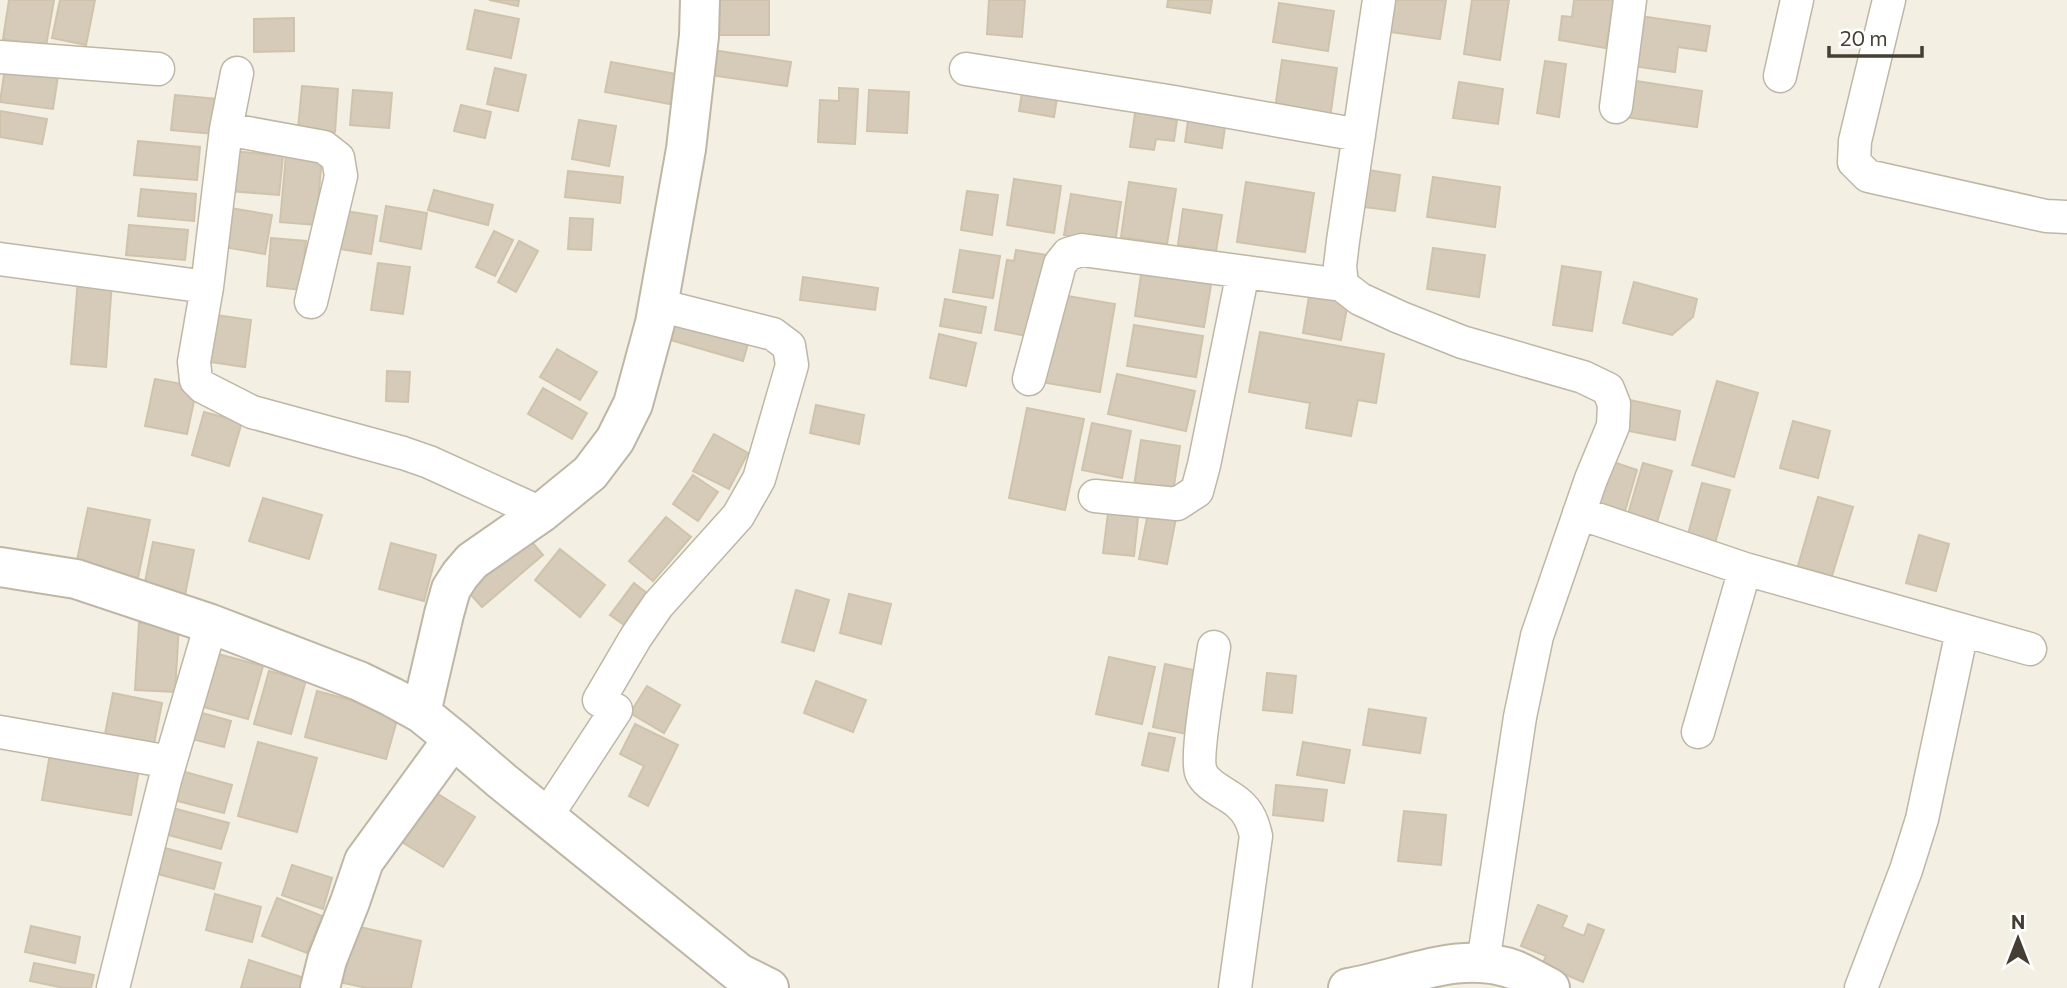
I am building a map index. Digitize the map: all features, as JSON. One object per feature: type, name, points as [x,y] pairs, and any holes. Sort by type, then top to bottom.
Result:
[{"type":"street","points":[[421,713],[451,589],[460,575],[472,561],[541,513],[590,473],[615,440],[633,404],[658,305],[686,149],[699,36],[700,0]]},
{"type":"street","points":[[1342,285],[1340,266],[1343,241],[1379,0]]},
{"type":"street","points":[[1616,107],[1630,0]]},
{"type":"street","points":[[1780,76],[1797,0]]},
{"type":"street","points":[[1889,0],[1855,141],[1854,162],[1868,176],[2046,216],[2067,217]]},
{"type":"street","points":[[0,57],[158,69]]},
{"type":"street","points":[[966,69],[1359,135]]},
{"type":"street","points":[[237,72],[226,130],[194,362],[197,380],[203,387],[252,412],[429,462],[541,513]]},
{"type":"street","points":[[226,130],[324,146],[338,159],[341,176],[312,302]]},
{"type":"street","points":[[1029,379],[1060,264],[1068,254],[1082,250],[1342,285],[1360,299],[1462,342],[1583,377],[1608,389],[1614,404],[1614,426],[1591,480],[1537,636],[1520,717],[1483,962]]},
{"type":"street","points":[[0,259],[206,287]]},
{"type":"street","points":[[1095,496],[1177,504],[1197,491],[1205,465],[1243,272]]},
{"type":"street","points":[[546,817],[616,710],[599,699],[636,637],[658,605],[738,516],[759,479],[792,365],[789,346],[773,334],[658,305]]},
{"type":"street","points":[[1579,513],[1745,569],[2030,649]]},
{"type":"street","points":[[0,567],[76,579],[211,624],[359,681],[421,713],[746,983]]},
{"type":"street","points":[[1698,732],[1745,569]]},
{"type":"street","points":[[113,988],[170,762],[211,624]]},
{"type":"street","points":[[1861,988],[1906,870],[1922,819],[1962,631]]},
{"type":"street","points":[[1214,647],[1201,751],[1201,772],[1214,788],[1240,804],[1251,818],[1256,836],[1235,988]]},
{"type":"street","points":[[0,732],[170,762]]},
{"type":"street","points":[[320,988],[327,960],[364,861],[453,739]]},
{"type":"street","points":[[1348,988],[1450,964],[1483,962],[1514,970],[1550,988]]},
{"type":"building","points":[[9,0],[54,0],[46,46],[3,39]]},
{"type":"building","points":[[60,0],[95,0],[86,45],[52,38]]},
{"type":"building","points":[[489,0],[519,0],[518,6]]},
{"type":"building","points":[[713,0],[769,0],[769,35],[713,35]]},
{"type":"building","points":[[989,0],[1025,0],[1022,37],[987,34]]},
{"type":"building","points":[[1168,0],[1212,0],[1210,13],[1167,7]]},
{"type":"building","points":[[1388,0],[1446,0],[1440,39],[1383,31]]},
{"type":"building","points":[[1472,0],[1509,0],[1500,60],[1464,54]]},
{"type":"building","points":[[1574,0],[1614,0],[1606,48],[1559,40],[1562,16],[1572,17]]},
{"type":"building","points":[[1279,3],[1334,11],[1328,51],[1273,42]]},
{"type":"building","points":[[475,10],[519,19],[511,58],[467,49]]},
{"type":"building","points":[[1640,16],[1710,26],[1706,51],[1678,47],[1675,72],[1633,66]]},
{"type":"building","points":[[294,18],[294,51],[254,52],[254,19]]},
{"type":"building","points":[[706,49],[791,62],[787,86],[703,74]]},
{"type":"building","points":[[1282,60],[1337,68],[1330,118],[1275,109]]},
{"type":"building","points":[[6,61],[59,69],[53,109],[0,102]]},
{"type":"building","points":[[1545,61],[1566,64],[1559,117],[1537,113]]},
{"type":"building","points":[[611,62],[676,74],[670,104],[605,92]]},
{"type":"building","points":[[495,68],[526,75],[518,111],[487,104]]},
{"type":"building","points":[[1024,80],[1059,85],[1054,117],[1019,111]]},
{"type":"building","points":[[1630,80],[1702,91],[1697,127],[1624,117]]},
{"type":"building","points":[[1459,82],[1503,89],[1498,124],[1453,118]]},
{"type":"building","points":[[302,86],[338,89],[335,132],[298,129]]},
{"type":"building","points":[[839,88],[858,89],[855,144],[818,142],[820,100],[839,101]]},
{"type":"building","points":[[353,90],[392,93],[389,128],[350,125]]},
{"type":"building","points":[[869,90],[909,92],[907,133],[867,131]]},
{"type":"building","points":[[175,95],[217,99],[214,134],[171,130]]},
{"type":"building","points":[[461,105],[491,112],[485,138],[454,131]]},
{"type":"building","points":[[1136,107],[1164,111],[1163,118],[1177,120],[1174,141],[1156,139],[1154,150],[1130,147]]},
{"type":"building","points":[[0,111],[47,119],[42,144],[0,137]]},
{"type":"building","points":[[1189,114],[1226,120],[1222,148],[1185,142]]},
{"type":"building","points":[[579,120],[616,126],[609,166],[572,159]]},
{"type":"building","points":[[138,141],[200,147],[197,180],[134,175]]},
{"type":"building","points":[[233,151],[283,156],[279,195],[230,191]]},
{"type":"building","points":[[286,154],[322,157],[316,225],[280,222]]},
{"type":"building","points":[[1362,169],[1400,175],[1395,211],[1356,206]]},
{"type":"building","points":[[568,171],[623,177],[620,203],[565,197]]},
{"type":"building","points":[[1433,177],[1500,187],[1495,227],[1427,217]]},
{"type":"building","points":[[1014,179],[1061,186],[1054,233],[1007,225]]},
{"type":"building","points":[[1129,182],[1176,189],[1167,244],[1121,237]]},
{"type":"building","points":[[1246,182],[1314,193],[1305,252],[1237,242]]},
{"type":"building","points":[[141,189],[196,194],[194,221],[138,216]]},
{"type":"building","points":[[434,190],[493,205],[488,225],[428,210]]},
{"type":"building","points":[[967,191],[998,195],[992,235],[961,230]]},
{"type":"building","points":[[1071,194],[1121,202],[1115,243],[1064,235]]},
{"type":"building","points":[[386,206],[427,213],[421,249],[380,241]]},
{"type":"building","points":[[224,207],[272,215],[265,254],[218,246]]},
{"type":"building","points":[[1183,209],[1222,215],[1216,251],[1178,245]]},
{"type":"building","points":[[346,211],[377,216],[371,254],[340,249]]},
{"type":"building","points":[[570,218],[593,219],[591,250],[568,249]]},
{"type":"building","points":[[129,225],[188,230],[185,260],[126,255]]},
{"type":"building","points":[[494,231],[513,240],[495,276],[476,267]]},
{"type":"building","points":[[271,238],[306,241],[301,290],[267,286]]},
{"type":"building","points":[[519,241],[538,251],[516,292],[498,282]]},
{"type":"building","points":[[1433,248],[1485,255],[1479,297],[1427,289]]},
{"type":"building","points":[[960,250],[1000,256],[993,298],[953,292]]},
{"type":"building","points":[[1016,250],[1047,255],[1032,337],[995,330],[1007,260],[1014,261]]},
{"type":"building","points":[[378,263],[410,267],[403,314],[371,310]]},
{"type":"building","points":[[1562,266],[1601,272],[1592,331],[1553,325]]},
{"type":"building","points":[[1142,268],[1212,279],[1204,327],[1135,316]]},
{"type":"building","points":[[803,277],[878,288],[875,310],[800,300]]},
{"type":"building","points":[[78,279],[112,281],[106,367],[71,364]]},
{"type":"building","points":[[1634,282],[1697,299],[1693,317],[1672,335],[1623,323]]},
{"type":"building","points":[[1310,290],[1349,297],[1341,340],[1303,333]]},
{"type":"building","points":[[1056,294],[1115,304],[1100,392],[1041,382]]},
{"type":"building","points":[[945,299],[986,307],[981,333],[940,326]]},
{"type":"building","points":[[209,314],[251,320],[245,367],[203,361]]},
{"type":"building","points":[[674,314],[750,337],[743,361],[667,339]]},
{"type":"building","points":[[1134,325],[1203,336],[1196,377],[1127,366]]},
{"type":"building","points":[[1260,332],[1384,354],[1376,403],[1358,400],[1351,436],[1306,428],[1310,403],[1249,392]]},
{"type":"building","points":[[939,334],[976,343],[966,386],[930,378]]},
{"type":"building","points":[[557,349],[597,372],[580,400],[540,377]]},
{"type":"building","points":[[387,371],[410,372],[408,402],[386,401]]},
{"type":"building","points":[[1117,374],[1195,391],[1186,431],[1108,414]]},
{"type":"building","points":[[155,379],[197,387],[187,434],[145,426]]},
{"type":"building","points":[[1717,381],[1758,393],[1734,477],[1692,465]]},
{"type":"building","points":[[543,388],[587,413],[572,439],[528,414]]},
{"type":"building","points":[[1630,400],[1680,411],[1675,440],[1624,430]]},
{"type":"building","points":[[816,405],[864,415],[859,444],[810,433]]},
{"type":"building","points":[[1027,408],[1084,419],[1065,510],[1009,498]]},
{"type":"building","points":[[204,412],[242,422],[229,466],[192,455]]},
{"type":"building","points":[[1793,421],[1830,431],[1818,478],[1780,468]]},
{"type":"building","points":[[1092,423],[1131,431],[1122,478],[1082,470]]},
{"type":"building","points":[[714,434],[748,453],[729,489],[693,471]]},
{"type":"building","points":[[1141,440],[1180,446],[1173,492],[1134,486]]},
{"type":"building","points":[[1610,461],[1637,470],[1623,518],[1595,509]]},
{"type":"building","points":[[1643,463],[1672,471],[1655,529],[1626,521]]},
{"type":"building","points":[[693,475],[718,492],[698,521],[673,504]]},
{"type":"building","points":[[1702,483],[1730,490],[1715,543],[1688,534]]},
{"type":"building","points":[[1818,497],[1853,507],[1831,579],[1797,569]]},
{"type":"building","points":[[263,498],[322,515],[309,559],[249,541]]},
{"type":"building","points":[[1109,505],[1139,508],[1134,556],[1103,553]]},
{"type":"building","points":[[88,508],[150,520],[138,578],[76,565]]},
{"type":"building","points":[[1148,513],[1176,518],[1167,564],[1139,559]]},
{"type":"building","points":[[666,517],[691,537],[653,581],[629,561]]},
{"type":"building","points":[[525,534],[543,555],[482,607],[463,586]]},
{"type":"building","points":[[1919,535],[1949,544],[1936,591],[1906,583]]},
{"type":"building","points":[[153,542],[194,550],[185,595],[144,587]]},
{"type":"building","points":[[391,543],[436,555],[424,601],[379,589]]},
{"type":"building","points":[[560,549],[605,585],[580,617],[535,580]]},
{"type":"building","points":[[634,583],[648,594],[624,625],[610,615]]},
{"type":"building","points":[[796,590],[829,600],[814,651],[782,642]]},
{"type":"building","points":[[849,594],[891,604],[881,644],[840,633]]},
{"type":"building","points":[[139,623],[179,625],[175,692],[135,690]]},
{"type":"building","points":[[214,653],[263,666],[248,719],[200,706]]},
{"type":"building","points":[[1109,657],[1155,667],[1142,724],[1096,714]]},
{"type":"building","points":[[1165,664],[1198,671],[1187,734],[1153,727]]},
{"type":"building","points":[[269,671],[306,680],[291,734],[254,724]]},
{"type":"building","points":[[1267,673],[1296,676],[1292,713],[1263,710]]},
{"type":"building","points":[[816,681],[866,700],[853,732],[804,713]]},
{"type":"building","points":[[647,686],[680,705],[664,733],[630,713]]},
{"type":"building","points":[[317,691],[399,713],[386,759],[305,737]]},
{"type":"building","points":[[113,693],[162,703],[154,744],[105,734]]},
{"type":"building","points":[[1369,709],[1426,718],[1420,753],[1363,745]]},
{"type":"building","points":[[195,711],[231,721],[224,747],[188,738]]},
{"type":"building","points":[[635,724],[678,745],[648,806],[629,796],[644,766],[620,754]]},
{"type":"building","points":[[1149,733],[1175,738],[1168,771],[1142,765]]},
{"type":"building","points":[[258,742],[317,758],[297,832],[238,816]]},
{"type":"building","points":[[1303,742],[1350,750],[1344,783],[1297,775]]},
{"type":"building","points":[[51,748],[140,764],[131,815],[42,800]]},
{"type":"building","points":[[178,770],[232,785],[224,813],[170,799]]},
{"type":"building","points":[[422,784],[475,817],[443,867],[390,835]]},
{"type":"building","points":[[1276,785],[1327,790],[1323,821],[1273,815]]},
{"type":"building","points":[[169,807],[229,823],[221,849],[161,833]]},
{"type":"building","points":[[1404,811],[1446,815],[1441,865],[1398,861]]},
{"type":"building","points":[[161,847],[221,863],[214,889],[154,873]]},
{"type":"building","points":[[292,865],[332,878],[323,909],[282,895]]},
{"type":"building","points":[[215,894],[261,907],[252,942],[206,930]]},
{"type":"building","points":[[277,898],[322,916],[307,953],[262,936]]},
{"type":"building","points":[[1538,905],[1567,916],[1562,927],[1584,936],[1588,924],[1604,930],[1583,982],[1542,965],[1546,956],[1521,946]]},
{"type":"building","points":[[347,924],[421,941],[411,988],[367,988],[334,981]]},
{"type":"building","points":[[31,926],[80,937],[75,963],[25,952]]},
{"type":"building","points":[[249,960],[304,978],[301,988],[241,988]]},
{"type":"building","points":[[34,963],[94,975],[91,988],[64,988],[30,981]]}]
